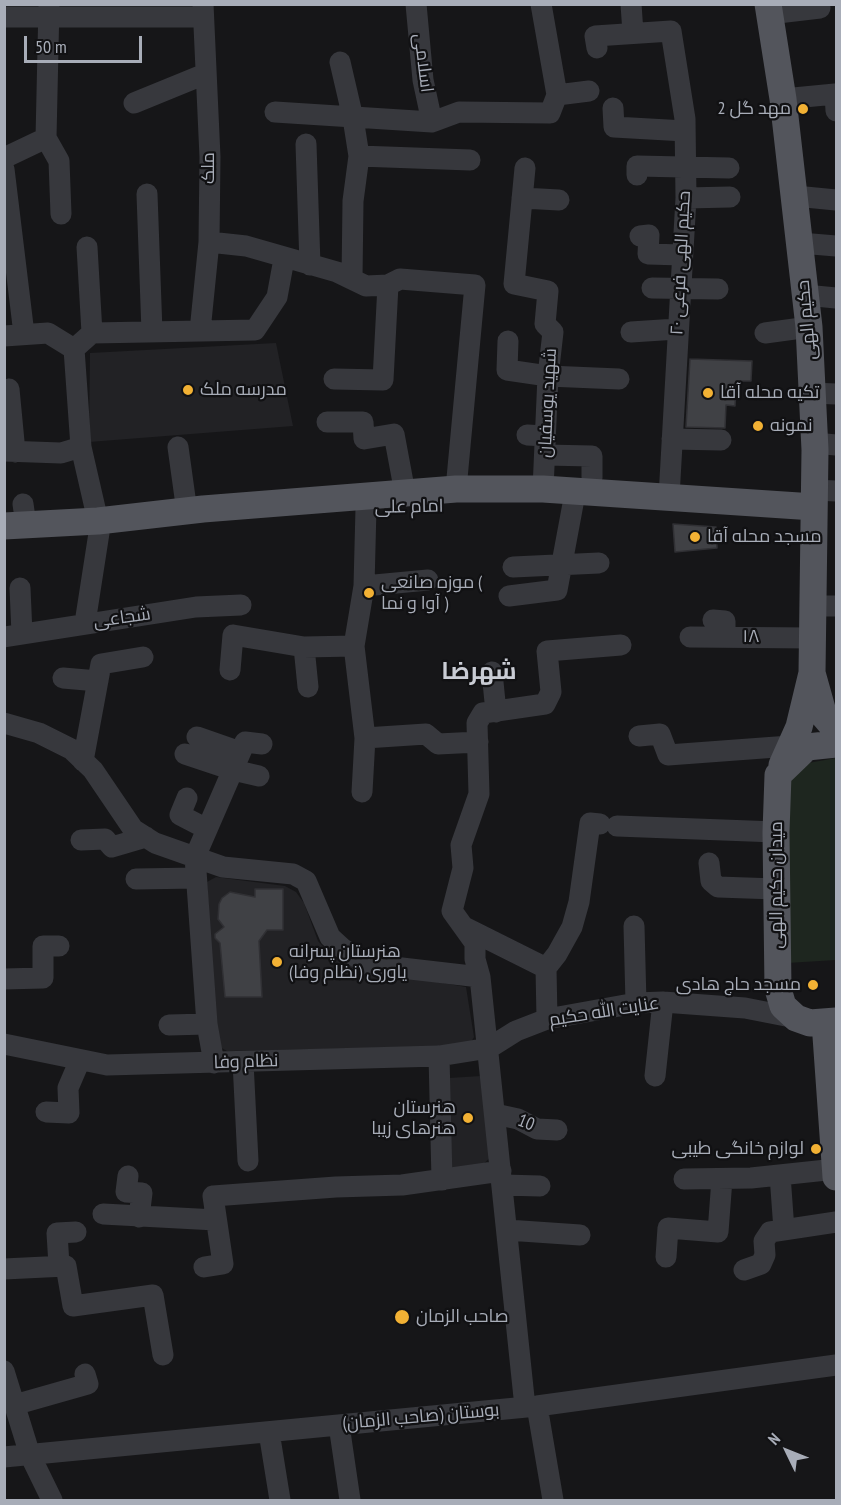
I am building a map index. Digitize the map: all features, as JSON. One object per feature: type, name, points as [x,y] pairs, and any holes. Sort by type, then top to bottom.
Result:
[{"type":"main road","name":"حکیم الهی","points":[[769,9],[783,99],[809,327],[824,393],[826,444],[820,502],[825,606],[812,638],[812,673]]},
{"type":"main road","points":[[99,527],[145,508],[456,489],[543,489],[820,502]]},
{"type":"main road","name":"امام علی","points":[[14,523],[99,527],[366,508],[820,502]]},
{"type":"main road","points":[[812,673],[824,716],[837,730]]},
{"type":"main road","points":[[778,775],[799,727],[812,673]]},
{"type":"main road","points":[[778,775],[807,747],[837,744]]},
{"type":"main road","name":"میدان حکیم الهی","points":[[778,775],[777,989],[783,1006],[796,1018]]},
{"type":"main road","points":[[796,1018],[810,1023],[831,1022],[837,1178]]},
{"type":"street","name":"اسلامی","points":[[416,4],[423,80],[432,122]]},
{"type":"street","points":[[275,112],[432,122],[459,112],[550,113],[557,95],[541,4]]},
{"type":"street","points":[[597,48],[595,36],[633,33],[631,4]]},
{"type":"street","points":[[769,9],[820,8]]},
{"type":"street","points":[[4,17],[49,10],[203,11]]},
{"type":"street","points":[[49,10],[46,138],[59,161],[60,214]]},
{"type":"street","name":"ملک","points":[[200,331],[209,242],[210,157],[203,11]]},
{"type":"street","name":"حکیم الهی فرعی ۲۰","points":[[633,33],[671,31],[685,131],[686,198],[679,289],[669,496]]},
{"type":"street","points":[[340,62],[353,117],[359,156],[353,201],[352,279]]},
{"type":"street","points":[[134,103],[205,74]]},
{"type":"street","points":[[557,95],[589,91]]},
{"type":"street","points":[[783,99],[835,94],[837,111]]},
{"type":"street","points":[[613,108],[614,128],[685,131]]},
{"type":"street","points":[[4,158],[46,138]]},
{"type":"street","points":[[306,144],[310,265]]},
{"type":"street","points":[[359,156],[470,160]]},
{"type":"street","points":[[637,175],[637,166],[729,168]]},
{"type":"street","name":"شهید یوسفیان","points":[[525,168],[514,284],[548,291],[545,324],[553,332],[539,442],[543,489]]},
{"type":"street","points":[[4,169],[14,335],[48,333],[74,349]]},
{"type":"street","points":[[147,194],[152,332]]},
{"type":"street","points":[[795,196],[836,200]]},
{"type":"street","points":[[686,198],[730,197]]},
{"type":"street","points":[[522,198],[560,200]]},
{"type":"street","points":[[640,236],[649,235],[648,254],[682,255]]},
{"type":"street","points":[[209,242],[246,246],[284,259],[337,272],[366,286],[388,285],[400,279],[475,285],[456,489]]},
{"type":"street","points":[[800,243],[837,246]]},
{"type":"street","points":[[87,247],[92,333]]},
{"type":"street","points":[[74,349],[92,333],[255,330],[277,297],[284,259]]},
{"type":"street","points":[[334,379],[383,380],[388,285]]},
{"type":"street","points":[[652,288],[718,289]]},
{"type":"street","points":[[806,295],[837,298]]},
{"type":"street","points":[[765,333],[809,327]]},
{"type":"street","points":[[631,332],[677,329]]},
{"type":"street","points":[[508,341],[507,370],[548,376],[620,379]]},
{"type":"street","points":[[74,349],[81,447],[99,527],[85,623]]},
{"type":"street","points":[[9,389],[10,452],[61,453],[81,447]]},
{"type":"street","points":[[327,422],[363,422],[364,439],[394,434],[405,493]]},
{"type":"street","points":[[672,439],[721,440]]},
{"type":"street","points":[[539,442],[592,456],[592,478]]},
{"type":"street","points":[[178,447],[197,504]]},
{"type":"street","points":[[509,596],[557,590],[573,504]]},
{"type":"street","points":[[362,792],[365,738],[354,646],[364,586],[366,508]]},
{"type":"street","points":[[513,567],[599,563]]},
{"type":"street","points":[[364,586],[428,580]]},
{"type":"street","points":[[14,635],[20,588]]},
{"type":"street","name":"شجاعی","points":[[14,635],[196,607],[241,605]]},
{"type":"street","points":[[713,620],[725,621],[725,637]]},
{"type":"street","points":[[230,670],[233,635],[304,647],[354,646]]},
{"type":"street","name":"۱۸","points":[[690,637],[812,638]]},
{"type":"street","points":[[553,1500],[531,1407],[507,1230],[489,1048],[480,977],[475,959],[475,943],[452,911],[447,892],[462,868],[460,844],[479,794],[477,723],[483,713],[545,704],[550,692],[547,651],[621,645]]},
{"type":"street","points":[[304,647],[308,687]]},
{"type":"street","points":[[83,760],[101,664],[143,657]]},
{"type":"street","points":[[492,672],[496,712]]},
{"type":"street","points":[[63,678],[98,681]]},
{"type":"street","points":[[4,723],[39,733],[70,749],[93,770],[134,829],[146,837],[223,867],[293,874],[306,881],[316,899],[330,937],[342,948],[367,964],[480,977]]},
{"type":"street","points":[[365,738],[426,734],[438,744],[478,742]]},
{"type":"street","points":[[639,735],[660,734],[668,755],[790,746]]},
{"type":"street","points":[[214,1063],[207,1024],[195,857],[245,742],[262,744]]},
{"type":"street","points":[[191,746],[236,761],[259,776]]},
{"type":"street","points":[[187,798],[180,815],[207,829]]},
{"type":"street","points":[[547,1019],[546,968],[558,954],[572,927],[579,902],[590,823],[609,826],[776,832]]},
{"type":"street","points":[[81,840],[105,838],[112,847],[146,837]]},
{"type":"street","points":[[709,863],[711,881],[717,887],[776,889]]},
{"type":"street","points":[[136,879],[196,878]]},
{"type":"street","points":[[463,926],[546,968]]},
{"type":"street","points":[[634,926],[636,1003]]},
{"type":"street","points":[[4,978],[43,978],[44,946],[59,945]]},
{"type":"street","points":[[655,1076],[663,1002]]},
{"type":"street","name":"عنایت الله حکیم","points":[[489,1048],[516,1031],[547,1019],[636,1003],[663,1002],[745,1008],[796,1018]]},
{"type":"street","points":[[169,1025],[207,1024]]},
{"type":"street","name":"نظام وفا","points":[[4,1044],[107,1065],[439,1056],[489,1048]]},
{"type":"street","points":[[439,1056],[442,1180]]},
{"type":"street","points":[[46,1112],[69,1113],[68,1088],[80,1060]]},
{"type":"street","points":[[243,1062],[248,1161]]},
{"type":"street","name":"10","points":[[495,1114],[518,1119],[537,1129],[557,1130]]},
{"type":"street","points":[[684,1179],[722,1179],[836,1169]]},
{"type":"street","points":[[780,1175],[784,1230]]},
{"type":"street","points":[[128,1176],[126,1192],[142,1193],[139,1217]]},
{"type":"street","points":[[204,1267],[223,1264],[213,1196],[502,1178],[540,1186]]},
{"type":"street","points":[[666,1257],[668,1228],[718,1232],[722,1179]]},
{"type":"street","points":[[103,1215],[216,1220]]},
{"type":"street","points":[[744,1270],[761,1264],[765,1255],[764,1241],[770,1232],[837,1222]]},
{"type":"street","points":[[507,1230],[580,1235]]},
{"type":"street","points":[[59,1265],[57,1233],[76,1232]]},
{"type":"street","points":[[4,1269],[66,1266],[73,1306],[153,1295],[163,1355]]},
{"type":"street","name":"بوستان (صاحب الزمان)","points":[[4,1457],[531,1407],[837,1365]]},
{"type":"street","points":[[4,1371],[30,1455],[52,1500]]},
{"type":"street","points":[[14,1405],[88,1384],[85,1374]]},
{"type":"street","points":[[339,1425],[350,1500]]},
{"type":"street","points":[[269,1432],[280,1500]]},
{"type":"shaded area","name":"مدرسه ملک","points":[[276,343],[293,426],[89,442],[90,353]]},
{"type":"shaded area","points":[[836,758],[836,960],[787,963],[784,791],[803,764]]},
{"type":"shaded area","name":"هنرستان پسرانه یاوری (نظام وفا)","points":[[216,877],[285,886],[296,892],[304,903],[318,941],[331,955],[355,968],[466,987],[474,1037],[469,1046],[227,1051],[216,1045],[207,882]]},
{"type":"shaded area","name":"هنرستان هنرهای زیبا","points":[[481,1076],[490,1158],[482,1165],[450,1168],[449,1078]]},
{"type":"building","name":"تکیه محله آقا","points":[[690,359],[752,361],[751,381],[736,381],[735,406],[726,405],[725,428],[686,427]]},
{"type":"building","name":"مسجد محله آقا","points":[[673,524],[716,527],[717,548],[675,552]]},
{"type":"building","points":[[255,889],[283,889],[283,930],[267,930],[259,941],[262,997],[225,997],[220,943],[215,938],[215,934],[224,927],[218,919],[219,904],[222,898],[230,892],[255,897]]},
{"type":"place","name":"مهد گل 2","points":[[803,109]]},
{"type":"place","name":"مدرسه ملک","points":[[188,390]]},
{"type":"place","name":"تکیه محله آقا","points":[[708,393]]},
{"type":"place","name":"نمونه","points":[[758,426]]},
{"type":"place","name":"مسجد محله آقا","points":[[695,537]]},
{"type":"place","name":"موزه صانعی ( آوا و نما )","points":[[369,593]]},
{"type":"place","name":"هنرستان پسرانه یاوری (نظام وفا)","points":[[277,962]]},
{"type":"place","name":"مسجد حاج هادی","points":[[813,985]]},
{"type":"place","name":"هنرستان هنرهای زیبا","points":[[468,1118]]},
{"type":"place","name":"لوازم خانگی طیبی","points":[[816,1149]]},
{"type":"place","name":"صاحب الزمان","points":[[402,1317]]},
{"type":"district","name":"شهرضا","points":[[479,672]]}]
